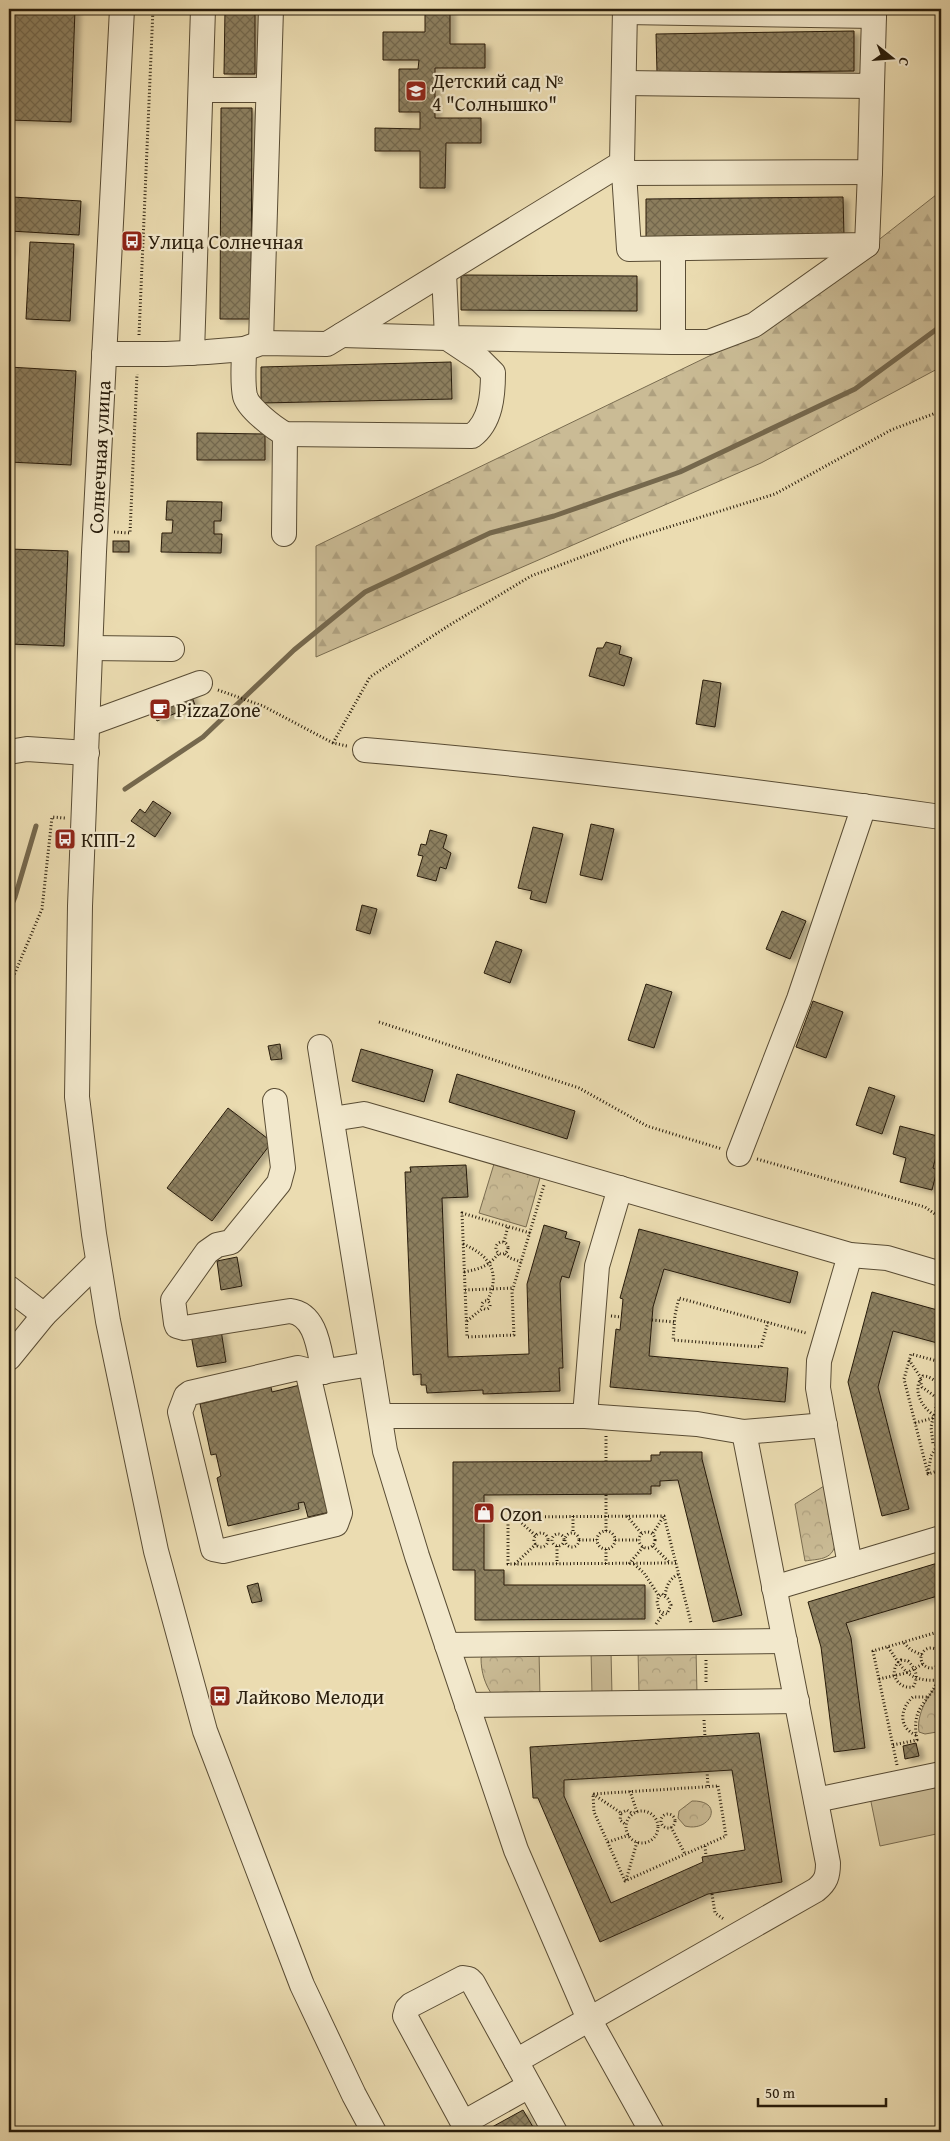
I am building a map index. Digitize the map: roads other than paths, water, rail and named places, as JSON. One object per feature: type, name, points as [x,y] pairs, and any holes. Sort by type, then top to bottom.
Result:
[{"type":"street","name":"Солнечная улица","points":[[122,9],[104,354],[80,906],[77,1097],[98,1262],[108,1321],[156,1551],[204,1731],[302,1985],[354,2096],[374,2132]]},
{"type":"street","points":[[192,353],[203,9]]},
{"type":"street","points":[[271,9],[268,90],[252,346],[245,397],[253,408],[275,428],[285,434],[472,436],[480,430],[488,413],[493,395],[493,373],[480,360],[447,338]]},
{"type":"street","points":[[625,10],[874,13],[867,245],[629,250],[623,168],[625,10]]},
{"type":"street","points":[[624,83],[872,86]]},
{"type":"street","points":[[201,90],[268,90]]},
{"type":"street","points":[[104,354],[192,353],[252,346],[327,344],[623,168],[870,172]]},
{"type":"street","points":[[342,335],[709,342],[754,325],[867,245]]},
{"type":"street","points":[[673,249],[673,342]]},
{"type":"street","points":[[444,273],[447,338]]},
{"type":"street","points":[[284,534],[285,434]]},
{"type":"street","points":[[91,648],[172,649]]},
{"type":"street","points":[[88,724],[200,683]]},
{"type":"street","points":[[9,752],[27,749],[87,753]]},
{"type":"street","points":[[365,750],[679,781],[941,817]]},
{"type":"street","points":[[739,1154],[800,999],[864,806]]},
{"type":"street","points":[[320,1047],[385,1451],[447,1645],[516,1850],[589,2019],[652,2132]]},
{"type":"street","points":[[275,1101],[283,1168],[279,1183],[231,1242],[217,1245],[207,1252],[175,1296],[173,1306],[177,1326],[184,1328],[290,1311],[303,1315],[313,1328],[316,1373],[340,1513],[336,1524],[332,1526],[223,1551],[214,1549],[180,1412],[186,1396],[190,1393],[298,1368],[316,1373],[371,1364]]},
{"type":"street","points":[[332,1119],[364,1114],[850,1255],[887,1258],[941,1274]]},
{"type":"street","points":[[585,1416],[597,1266],[620,1188]]},
{"type":"street","points":[[850,1255],[817,1375],[850,1565]]},
{"type":"street","points":[[9,1358],[44,1315],[98,1262]]},
{"type":"street","points":[[9,1288],[44,1315]]},
{"type":"street","points":[[380,1416],[585,1416],[697,1424],[744,1432],[825,1426]]},
{"type":"street","points":[[516,2061],[816,1890],[824,1884],[828,1875],[828,1863],[744,1432]]},
{"type":"street","points":[[774,1588],[941,1538]]},
{"type":"street","points":[[447,1645],[785,1641]]},
{"type":"street","points":[[467,1705],[797,1701]]},
{"type":"street","points":[[816,1800],[941,1774]]},
{"type":"street","points":[[529,2086],[465,2128],[405,2016],[407,2009],[458,1979],[469,1979],[555,2132]]},
{"type":"waterway","points":[[125,789],[203,737],[294,650],[365,592],[490,533],[554,516],[680,472],[855,389],[941,326]]},
{"type":"waterway","points":[[9,911],[36,826]]},
{"type":"place","name":"Детский сад № 4 \"Солнышко\"","points":[[416,91]]},
{"type":"place","name":"Улица Солнечная","points":[[132,241]]},
{"type":"place","name":"PizzaZone","points":[[160,709]]},
{"type":"place","name":"КПП-2","points":[[65,839]]},
{"type":"place","name":"Ozon","points":[[484,1513]]},
{"type":"place","name":"Лайково Мелоди","points":[[220,1696]]}]
